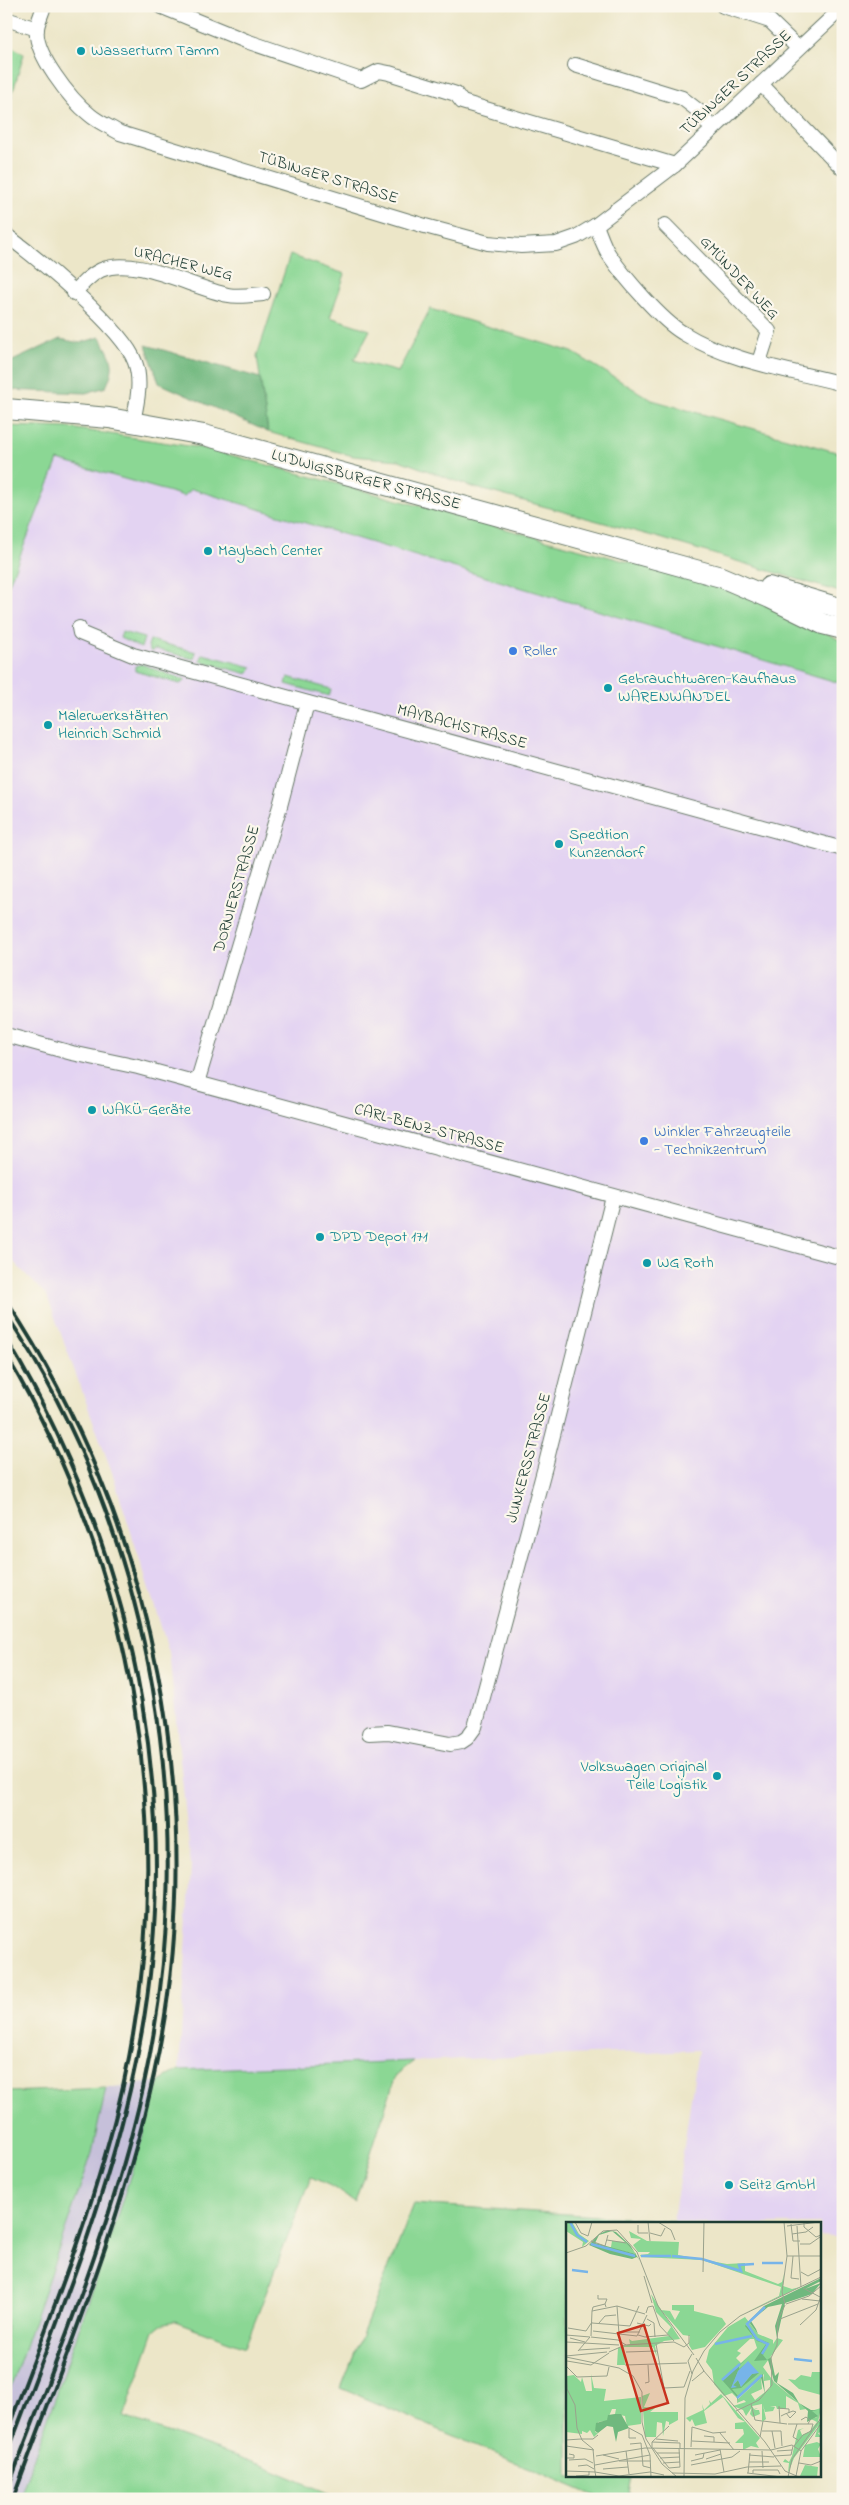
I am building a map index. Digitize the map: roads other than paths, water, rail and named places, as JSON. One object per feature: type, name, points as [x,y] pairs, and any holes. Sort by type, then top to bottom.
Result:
[{"type":"main road","name":"LUDWIGSBURGER STRASSE","points":[[6,409],[133,422],[204,435],[721,578],[770,598],[823,624],[843,630]]},
{"type":"main road","name":"LUDWIGSBURGER STRASSE","points":[[721,578],[745,580],[843,609]]},
{"type":"street","points":[[6,19],[37,29],[44,6]]},
{"type":"street","points":[[160,6],[246,42],[360,80],[379,70],[456,94],[462,102],[675,165]]},
{"type":"street","points":[[723,6],[770,21],[798,48]]},
{"type":"street","name":"TÜBINGER STRASSE","points":[[37,29],[43,53],[67,93],[90,116],[120,133],[425,226],[488,243],[521,246],[556,244],[576,237],[596,225],[675,165],[843,7]]},
{"type":"street","points":[[575,65],[682,98],[700,112],[712,130]]},
{"type":"street","points":[[761,84],[843,169]]},
{"type":"street","points":[[596,225],[609,256],[656,309],[682,333],[715,348],[759,362],[843,384]]},
{"type":"street","name":"GMÜNDER WEG","points":[[665,225],[769,331],[759,362]]},
{"type":"street","points":[[6,235],[74,292],[115,332],[127,347],[135,361],[138,390],[133,422]]},
{"type":"street","name":"URACHER WEG","points":[[74,292],[89,277],[102,270],[118,266],[135,267],[230,296],[263,294]]},
{"type":"street","name":"MAYBACHSTRASSE","points":[[79,628],[80,633],[133,655],[278,693],[307,703],[843,849]]},
{"type":"street","name":"DORNIERSTRASSE","points":[[197,1083],[280,806],[307,703]]},
{"type":"street","name":"CARL-BENZ-STRASSE","points":[[6,1035],[197,1083],[613,1198],[843,1258]]},
{"type":"street","name":"JUNKERSSTRASSE","points":[[368,1732],[388,1732],[450,1744],[468,1738],[475,1727],[546,1464],[613,1198]]},
{"type":"railway","points":[[6,1300],[58,1387],[100,1479],[134,1574],[158,1672],[172,1772],[176,1873],[170,1974],[154,2074],[141,2128],[126,2182],[91,2289],[13,2499]]},
{"type":"railway","points":[[6,1314],[57,1401],[99,1493],[130,1588],[152,1687],[165,1787],[167,1888],[160,1989],[143,2088],[130,2140],[116,2191],[82,2293],[6,2493]]},
{"type":"railway","points":[[6,1338],[53,1425],[91,1515],[121,1608],[142,1702],[153,1798],[155,1895],[148,1992],[130,2090],[118,2137],[90,2230],[6,2457]]},
{"type":"railway","points":[[6,1355],[51,1439],[87,1527],[115,1617],[135,1709],[145,1803],[147,1897],[139,1992],[123,2086],[112,2130],[70,2262],[6,2434]]},
{"type":"place","name":"Wasserturm Tamm","points":[[81,51]]},
{"type":"place","name":"Maybach Center","points":[[208,551]]},
{"type":"place","name":"Roller","points":[[513,651]]},
{"type":"place","name":"Gebrauchtwaren-Kaufhaus WARENWANDEL","points":[[608,688]]},
{"type":"place","name":"Malerwerkstätten Heinrich Schmid","points":[[48,725]]},
{"type":"place","name":"Spedtion Kunzendorf","points":[[559,844]]},
{"type":"place","name":"WAKÜ-Geräte","points":[[92,1110]]},
{"type":"place","name":"Winkler Fahrzeugteile - Technikzentrum","points":[[644,1141]]},
{"type":"place","name":"DPD Depot 171","points":[[320,1237]]},
{"type":"place","name":"WG Roth","points":[[647,1263]]},
{"type":"place","name":"Volkswagen Original Teile Logistik","points":[[717,1776]]},
{"type":"place","name":"Seitz GmbH","points":[[729,2185]]}]
